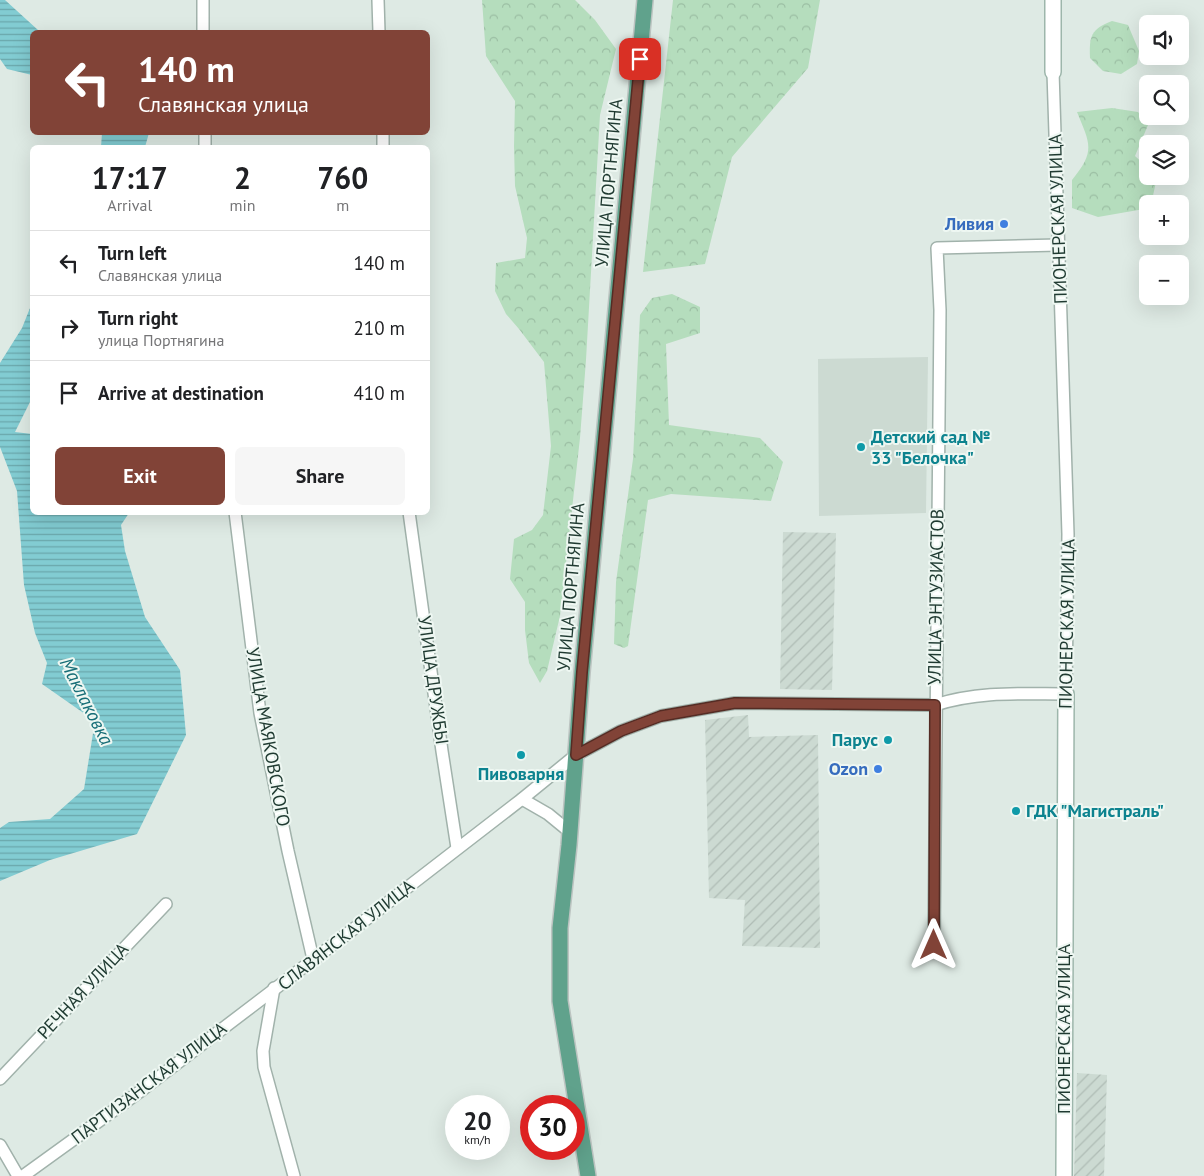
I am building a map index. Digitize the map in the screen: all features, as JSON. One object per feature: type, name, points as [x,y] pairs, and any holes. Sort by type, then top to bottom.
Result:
[{"type":"main road","name":"УЛИЦА ПОРТНЯГИНА","points":[[588,1176],[560,1001],[560,928],[645,0]]},
{"type":"street","points":[[203,0],[203,30]]},
{"type":"street","points":[[378,0],[379,30]]},
{"type":"street","points":[[1053,0],[1053,72]]},
{"type":"street","name":"ПИОНЕРСКАЯ УЛИЦА","points":[[1053,72],[1068,534],[1064,1176]]},
{"type":"street","name":"УЛИЦА ЭНТУЗИАСТОВ","points":[[934,945],[940,310],[937,248],[1058,245]]},
{"type":"street","name":"УЛИЦА МАЯКОВСКОГО","points":[[235,515],[260,713],[288,851],[313,959]]},
{"type":"street","name":"УЛИЦА ДРУЖБЫ","points":[[409,515],[457,848]]},
{"type":"street","name":"СЛАВЯНСКАЯ УЛИЦА","points":[[294,1176],[264,1067],[263,1051],[274,988],[522,800],[576,755],[621,731],[661,716],[735,703],[935,705],[958,698],[1001,693],[1066,694]]},
{"type":"street","points":[[522,800],[548,814],[570,832]]},
{"type":"street","name":"РЕЧНАЯ УЛИЦА","points":[[0,1079],[166,904]]},
{"type":"street","name":"ПАРТИЗАНСКАЯ УЛИЦА","points":[[23,1176],[142,1090],[274,988]]},
{"type":"street","points":[[0,1145],[18,1176]]},
{"type":"shaded area","points":[[928,357],[926,513],[819,516],[818,359]]},
{"type":"shaded area","points":[[783,532],[836,533],[832,690],[780,689]]},
{"type":"shaded area","points":[[748,715],[749,737],[818,735],[820,948],[742,946],[745,900],[709,898],[705,720]]},
{"type":"shaded area","points":[[1077,1073],[1107,1075],[1104,1176],[1074,1176]]},
{"type":"green space","points":[[482,0],[575,0],[595,20],[616,49],[600,115],[580,438],[560,616],[547,671],[540,683],[529,663],[525,630],[525,602],[510,579],[514,539],[532,530],[543,515],[551,446],[544,362],[506,314],[495,291],[496,263],[525,258],[527,238],[515,186],[515,101],[486,56]]},
{"type":"green space","points":[[673,0],[820,0],[808,68],[732,157],[705,264],[643,272]]},
{"type":"green space","points":[[1112,21],[1128,25],[1139,51],[1137,64],[1121,74],[1103,71],[1090,58],[1090,44],[1093,34]]},
{"type":"green space","points":[[1112,108],[1138,112],[1139,125],[1148,125],[1144,135],[1139,135],[1139,146],[1135,156],[1139,160],[1139,185],[1155,185],[1153,195],[1139,195],[1139,210],[1098,217],[1072,208],[1072,180],[1085,162],[1088,154],[1085,132],[1077,112]]},
{"type":"green space","points":[[672,294],[700,307],[700,333],[666,344],[669,425],[760,438],[783,462],[771,501],[671,494],[648,500],[628,646],[624,648],[614,644],[616,582],[633,459],[640,315],[652,298]]},
{"type":"water","points":[[0,0],[5,0],[38,30],[30,30],[30,75],[7,69],[0,59]]},
{"type":"water","points":[[102,135],[148,135],[146,145],[101,145]]},
{"type":"water","name":"Маклаковка","points":[[30,308],[30,402],[15,432],[30,434],[30,515],[128,515],[121,525],[125,551],[145,617],[180,670],[186,735],[137,834],[50,860],[0,881],[0,828],[9,822],[50,819],[84,789],[95,721],[42,684],[47,663],[35,633],[24,585],[17,491],[0,447],[0,363],[22,328]]},
{"type":"place","name":"Ливия","points":[[1004,224]]},
{"type":"place","name":"Детский сад № 33 \"Белочка\"","points":[[861,447]]},
{"type":"place","name":"Парус","points":[[888,740]]},
{"type":"place","name":"Пивоварня","points":[[521,755]]},
{"type":"place","name":"Ozon","points":[[878,769]]},
{"type":"place","name":"ГДК \"Магистраль\"","points":[[1016,811]]},
{"type":"route","points":[[640,59],[582,672],[576,755],[621,731],[661,716],[735,703],[935,705],[934,945]]}]
